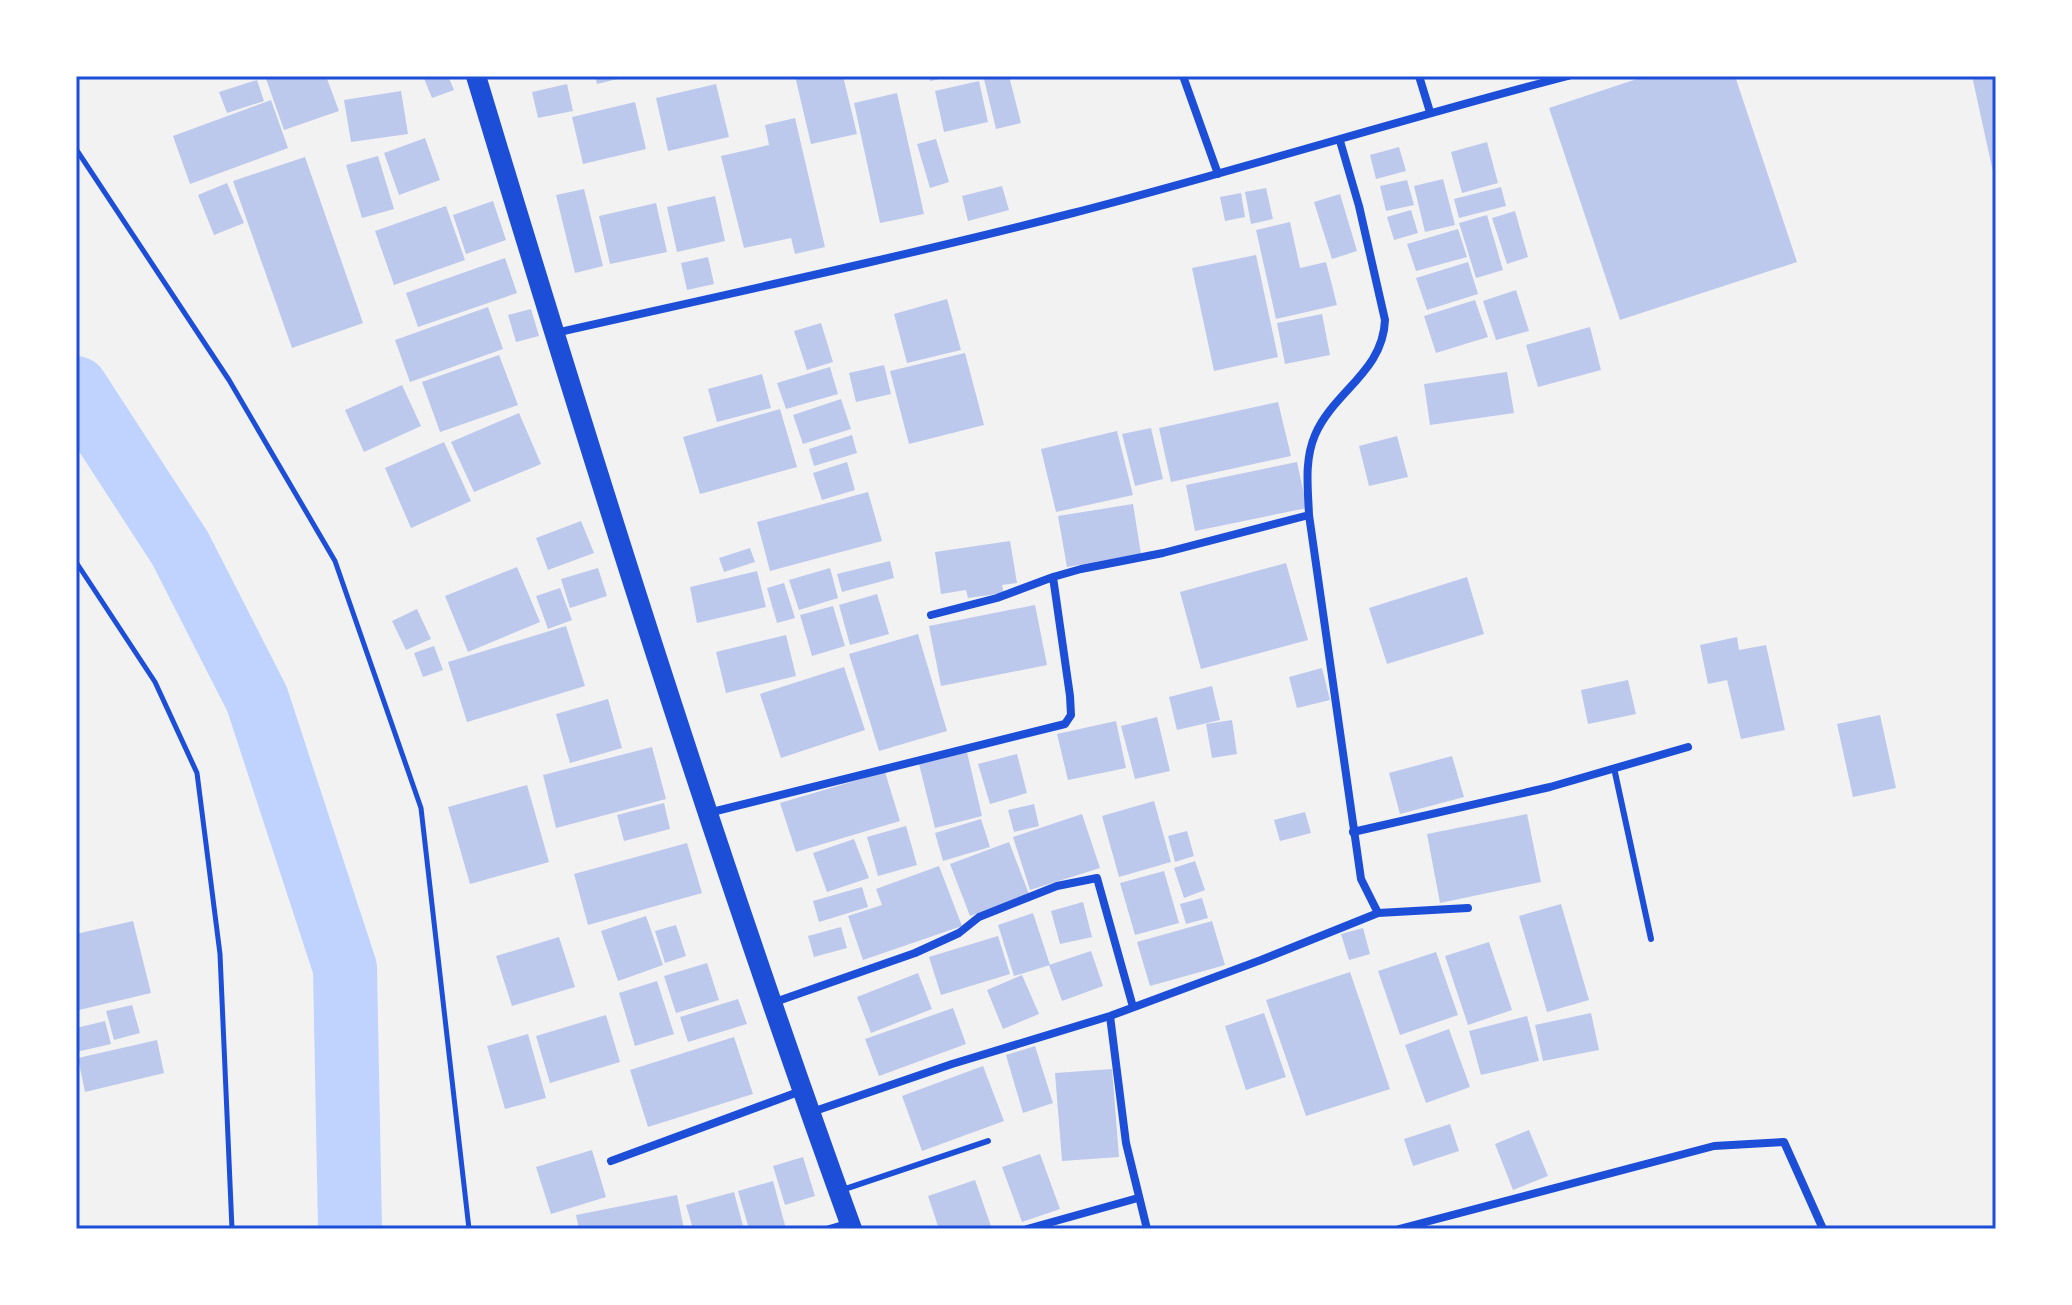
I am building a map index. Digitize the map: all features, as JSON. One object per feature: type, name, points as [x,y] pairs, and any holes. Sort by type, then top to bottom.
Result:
[{"type":"main road","points":[[476,76],[554,333],[707,813],[770,1004],[850,1226]]},
{"type":"street","points":[[1183,76],[1218,174]]},
{"type":"street","points":[[1419,76],[1430,112]]},
{"type":"street","points":[[554,333],[905,254],[1218,174],[1340,141],[1430,112],[1568,76]]},
{"type":"street","points":[[1340,141],[1359,206],[1385,320],[1384,338],[1371,362],[1326,414],[1315,434],[1307,458],[1309,515],[1361,879],[1378,913]]},
{"type":"street","points":[[931,615],[997,598],[1053,577],[1163,553],[1309,515]]},
{"type":"street","points":[[707,813],[1065,724],[1071,715],[1070,696],[1053,577]]},
{"type":"street","points":[[1353,832],[1522,793],[1688,747]]},
{"type":"street","points":[[770,1004],[915,953],[959,933],[979,917],[1057,886],[1097,878],[1133,1007]]},
{"type":"street","points":[[809,1113],[952,1064],[1110,1016],[1378,913],[1468,908]]},
{"type":"street","points":[[1110,1016],[1126,1143],[1147,1229]]},
{"type":"street","points":[[611,1161],[801,1090]]},
{"type":"street","points":[[1399,1229],[1714,1146],[1784,1142],[1823,1229]]},
{"type":"street","points":[[1027,1229],[1138,1198]]},
{"type":"lane","points":[[1614,768],[1651,939]]},
{"type":"lane","points":[[839,1191],[988,1141]]},
{"type":"lane","points":[[826,1229],[850,1226]]},
{"type":"path","points":[[76,149],[229,380],[335,561],[421,808],[469,1229]]},
{"type":"path","points":[[76,562],[155,682],[197,773],[220,954],[232,1229]]},
{"type":"building","points":[[265,76],[326,76],[339,111],[284,130]]},
{"type":"building","points":[[423,76],[448,76],[454,90],[432,98]]},
{"type":"building","points":[[595,76],[626,76],[626,77],[597,84]]},
{"type":"building","points":[[795,76],[843,76],[857,134],[811,144]]},
{"type":"building","points":[[929,76],[949,76],[949,77],[930,81]]},
{"type":"building","points":[[1009,76],[1021,123],[996,129],[984,79]]},
{"type":"building","points":[[1646,76],[1735,76],[1797,262],[1620,320],[1549,108]]},
{"type":"building","points":[[1972,76],[1996,76],[1996,181],[1995,181]]},
{"type":"building","points":[[257,80],[264,101],[227,113],[219,92]]},
{"type":"building","points":[[979,81],[988,122],[944,132],[935,91]]},
{"type":"building","points":[[567,84],[573,111],[538,118],[532,92]]},
{"type":"building","points":[[716,84],[729,137],[668,151],[656,98]]},
{"type":"building","points":[[401,91],[408,134],[351,142],[344,100]]},
{"type":"building","points":[[897,93],[924,214],[880,223],[854,103]]},
{"type":"building","points":[[271,100],[288,148],[190,184],[173,136]]},
{"type":"building","points":[[635,102],[646,149],[583,164],[572,117]]},
{"type":"building","points":[[795,118],[825,247],[795,254],[791,238],[744,248],[721,156],[769,145],[765,125]]},
{"type":"building","points":[[425,138],[440,180],[399,195],[384,153]]},
{"type":"building","points":[[936,139],[949,182],[930,188],[917,144]]},
{"type":"building","points":[[1487,142],[1498,183],[1462,193],[1451,152]]},
{"type":"building","points":[[1399,147],[1406,171],[1376,179],[1370,155]]},
{"type":"building","points":[[378,156],[394,209],[362,218],[346,165]]},
{"type":"building","points":[[305,157],[363,323],[292,348],[233,181]]},
{"type":"building","points":[[1443,179],[1455,225],[1425,232],[1414,186]]},
{"type":"building","points":[[1407,180],[1414,205],[1386,211],[1380,186]]},
{"type":"building","points":[[227,183],[244,223],[214,235],[198,195]]},
{"type":"building","points":[[1002,186],[1009,210],[968,221],[962,196]]},
{"type":"building","points":[[1501,187],[1506,206],[1459,218],[1454,199]]},
{"type":"building","points":[[1266,188],[1273,219],[1251,224],[1245,192]]},
{"type":"building","points":[[584,189],[603,266],[575,273],[556,195]]},
{"type":"building","points":[[1241,193],[1245,217],[1225,221],[1220,197]]},
{"type":"building","points":[[1340,194],[1357,251],[1332,259],[1314,202]]},
{"type":"building","points":[[715,196],[725,241],[677,252],[667,207]]},
{"type":"building","points":[[493,201],[506,240],[466,254],[453,215]]},
{"type":"building","points":[[656,203],[667,252],[610,264],[599,216]]},
{"type":"building","points":[[446,206],[465,260],[394,285],[375,231]]},
{"type":"building","points":[[1411,210],[1418,233],[1394,240],[1387,217]]},
{"type":"building","points":[[1515,211],[1528,257],[1507,264],[1492,218]]},
{"type":"building","points":[[1487,215],[1503,270],[1476,278],[1459,223]]},
{"type":"building","points":[[1290,222],[1300,268],[1326,262],[1337,305],[1276,319],[1256,230]]},
{"type":"building","points":[[1458,229],[1467,257],[1416,271],[1407,244]]},
{"type":"building","points":[[1256,255],[1278,357],[1214,371],[1192,268]]},
{"type":"building","points":[[708,257],[714,284],[687,290],[681,263]]},
{"type":"building","points":[[505,258],[517,293],[418,327],[406,293]]},
{"type":"building","points":[[1468,262],[1478,294],[1427,310],[1416,278]]},
{"type":"building","points":[[1516,290],[1529,331],[1496,340],[1483,301]]},
{"type":"building","points":[[947,299],[961,350],[907,363],[894,314]]},
{"type":"building","points":[[1475,300],[1488,337],[1436,353],[1424,316]]},
{"type":"building","points":[[488,307],[503,349],[410,382],[395,340]]},
{"type":"building","points":[[531,309],[539,336],[516,342],[508,315]]},
{"type":"building","points":[[1322,314],[1330,355],[1285,364],[1277,323]]},
{"type":"building","points":[[821,323],[833,362],[807,370],[794,331]]},
{"type":"building","points":[[1590,327],[1601,370],[1538,387],[1526,345]]},
{"type":"building","points":[[965,353],[984,425],[909,444],[890,371]]},
{"type":"building","points":[[499,355],[518,405],[440,432],[422,382]]},
{"type":"building","points":[[884,365],[891,394],[856,402],[849,373]]},
{"type":"building","points":[[830,367],[838,394],[786,409],[777,383]]},
{"type":"building","points":[[1507,372],[1514,413],[1430,425],[1424,384]]},
{"type":"building","points":[[762,374],[771,408],[717,422],[708,389]]},
{"type":"building","points":[[402,385],[421,426],[364,452],[345,410]]},
{"type":"building","points":[[841,399],[851,429],[803,444],[793,415]]},
{"type":"building","points":[[1278,402],[1291,456],[1171,482],[1159,428]]},
{"type":"building","points":[[780,409],[797,467],[700,494],[683,437]]},
{"type":"building","points":[[519,413],[541,464],[474,492],[451,442]]},
{"type":"building","points":[[1151,428],[1163,479],[1135,486],[1122,434]]},
{"type":"building","points":[[1117,431],[1133,495],[1056,512],[1041,449]]},
{"type":"building","points":[[852,435],[857,453],[814,466],[809,449]]},
{"type":"building","points":[[1397,436],[1408,477],[1369,486],[1359,446]]},
{"type":"building","points":[[444,442],[471,501],[411,528],[385,468]]},
{"type":"building","points":[[847,462],[855,490],[822,500],[813,473]]},
{"type":"building","points":[[1297,462],[1307,508],[1195,531],[1186,485]]},
{"type":"building","points":[[868,492],[882,541],[770,571],[757,522]]},
{"type":"building","points":[[1133,504],[1141,554],[1067,567],[1058,516]]},
{"type":"building","points":[[581,521],[594,553],[548,570],[536,538]]},
{"type":"building","points":[[1010,541],[1017,583],[1002,585],[1004,593],[968,598],[966,590],[941,594],[935,552]]},
{"type":"building","points":[[750,548],[755,562],[724,572],[719,558]]},
{"type":"building","points":[[890,561],[894,578],[842,592],[837,574]]},
{"type":"building","points":[[1286,563],[1308,640],[1201,669],[1180,592]]},
{"type":"building","points":[[517,567],[540,622],[468,652],[445,596]]},
{"type":"building","points":[[598,568],[607,596],[570,608],[561,579]]},
{"type":"building","points":[[830,568],[838,598],[799,610],[789,580]]},
{"type":"building","points":[[757,571],[766,607],[697,623],[690,587]]},
{"type":"building","points":[[1467,577],[1484,634],[1387,664],[1369,608]]},
{"type":"building","points":[[784,583],[795,618],[777,623],[767,588]]},
{"type":"building","points":[[560,588],[572,620],[548,629],[536,596]]},
{"type":"building","points":[[877,594],[889,634],[850,645],[839,605]]},
{"type":"building","points":[[1035,605],[1047,665],[941,686],[929,626]]},
{"type":"building","points":[[833,606],[845,646],[812,656],[800,615]]},
{"type":"building","points":[[417,609],[431,639],[406,650],[392,621]]},
{"type":"building","points":[[566,626],[585,686],[467,722],[448,662]]},
{"type":"building","points":[[918,634],[947,731],[879,751],[849,654]]},
{"type":"building","points":[[786,635],[796,676],[726,693],[716,652]]},
{"type":"building","points":[[1737,637],[1739,650],[1766,645],[1785,730],[1741,739],[1727,680],[1708,684],[1700,645]]},
{"type":"building","points":[[434,646],[443,670],[423,677],[414,653]]},
{"type":"building","points":[[844,667],[865,730],[781,758],[760,694]]},
{"type":"building","points":[[1322,668],[1330,700],[1297,708],[1289,677]]},
{"type":"building","points":[[1628,680],[1636,714],[1588,724],[1581,690]]},
{"type":"building","points":[[1212,686],[1220,720],[1177,730],[1169,697]]},
{"type":"building","points":[[608,699],[622,748],[570,763],[556,714]]},
{"type":"building","points":[[1880,715],[1896,788],[1853,797],[1837,724]]},
{"type":"building","points":[[1157,717],[1170,771],[1135,779],[1121,726]]},
{"type":"building","points":[[1232,720],[1237,754],[1212,758],[1206,724]]},
{"type":"building","points":[[1116,721],[1126,768],[1068,780],[1057,734]]},
{"type":"building","points":[[652,747],[666,799],[556,828],[543,775]]},
{"type":"building","points":[[967,752],[982,816],[935,828],[919,764]]},
{"type":"building","points":[[1017,754],[1027,793],[990,804],[978,764]]},
{"type":"building","points":[[1452,756],[1464,797],[1400,814],[1389,773]]},
{"type":"building","points":[[885,772],[900,821],[796,852],[780,803]]},
{"type":"building","points":[[527,785],[549,862],[470,884],[448,807]]},
{"type":"building","points":[[1154,801],[1171,862],[1119,877],[1102,816]]},
{"type":"building","points":[[664,803],[670,829],[624,841],[617,815]]},
{"type":"building","points":[[1034,804],[1039,826],[1014,832],[1008,810]]},
{"type":"building","points":[[1305,812],[1311,833],[1280,841],[1274,820]]},
{"type":"building","points":[[1082,814],[1100,868],[1030,890],[1013,837]]},
{"type":"building","points":[[1527,814],[1541,882],[1440,903],[1427,834]]},
{"type":"building","points":[[981,819],[990,847],[943,861],[935,833]]},
{"type":"building","points":[[906,826],[917,865],[878,876],[867,837]]},
{"type":"building","points":[[1187,831],[1194,856],[1175,862],[1168,836]]},
{"type":"building","points":[[854,839],[869,878],[827,892],[813,853]]},
{"type":"building","points":[[1009,842],[1029,894],[970,916],[950,864]]},
{"type":"building","points":[[687,843],[702,893],[588,925],[574,874]]},
{"type":"building","points":[[1195,861],[1205,890],[1184,898],[1174,868]]},
{"type":"building","points":[[939,866],[962,926],[863,960],[848,916],[882,905],[876,889]]},
{"type":"building","points":[[1164,871],[1179,923],[1135,935],[1120,883]]},
{"type":"building","points":[[862,887],[868,907],[819,922],[813,901]]},
{"type":"building","points":[[1202,898],[1208,918],[1186,924],[1180,904]]},
{"type":"building","points":[[1083,902],[1092,937],[1060,944],[1051,911]]},
{"type":"building","points":[[1561,904],[1589,1000],[1547,1012],[1519,916]]},
{"type":"building","points":[[1033,913],[1050,965],[1014,976],[998,925]]},
{"type":"building","points":[[646,916],[663,965],[618,981],[601,931]]},
{"type":"building","points":[[133,921],[151,993],[79,1010],[76,997],[76,934]]},
{"type":"building","points":[[1212,921],[1225,965],[1150,986],[1137,942]]},
{"type":"building","points":[[676,925],[686,956],[665,963],[655,931]]},
{"type":"building","points":[[841,927],[847,948],[814,957],[808,936]]},
{"type":"building","points":[[1363,928],[1370,954],[1349,960],[1341,934]]},
{"type":"building","points":[[998,936],[1010,974],[941,995],[929,957]]},
{"type":"building","points":[[559,937],[575,987],[512,1006],[496,956]]},
{"type":"building","points":[[1489,942],[1512,1010],[1468,1025],[1445,956]]},
{"type":"building","points":[[1091,951],[1103,986],[1062,1001],[1049,965]]},
{"type":"building","points":[[1436,952],[1458,1015],[1400,1035],[1378,971]]},
{"type":"building","points":[[707,963],[719,1000],[676,1013],[664,976]]},
{"type":"building","points":[[1350,972],[1390,1089],[1306,1116],[1266,1000]]},
{"type":"building","points":[[918,973],[932,1009],[871,1033],[857,997]]},
{"type":"building","points":[[1022,975],[1039,1014],[1003,1029],[987,990]]},
{"type":"building","points":[[657,981],[674,1034],[635,1046],[619,993]]},
{"type":"building","points":[[738,999],[747,1024],[688,1042],[680,1017]]},
{"type":"building","points":[[132,1005],[140,1033],[114,1040],[106,1011]]},
{"type":"building","points":[[953,1008],[966,1044],[879,1076],[865,1039]]},
{"type":"building","points":[[1264,1013],[1286,1077],[1246,1090],[1225,1026]]},
{"type":"building","points":[[1591,1013],[1599,1050],[1543,1061],[1535,1025]]},
{"type":"building","points":[[606,1015],[620,1062],[550,1083],[536,1036]]},
{"type":"building","points":[[1527,1016],[1539,1061],[1481,1075],[1469,1031]]},
{"type":"building","points":[[105,1021],[111,1044],[76,1052],[76,1028]]},
{"type":"building","points":[[1449,1029],[1470,1087],[1426,1103],[1405,1045]]},
{"type":"building","points":[[528,1034],[546,1098],[505,1109],[487,1046]]},
{"type":"building","points":[[734,1037],[753,1094],[648,1127],[630,1070]]},
{"type":"building","points":[[157,1040],[164,1073],[85,1092],[78,1058]]},
{"type":"building","points":[[1035,1046],[1053,1103],[1023,1113],[1006,1055]]},
{"type":"building","points":[[983,1066],[1004,1121],[922,1151],[902,1096]]},
{"type":"building","points":[[1112,1069],[1119,1157],[1062,1161],[1055,1073]]},
{"type":"building","points":[[1450,1124],[1459,1151],[1413,1166],[1404,1139]]},
{"type":"building","points":[[1529,1130],[1548,1176],[1513,1190],[1495,1144]]},
{"type":"building","points":[[592,1150],[606,1197],[551,1214],[536,1167]]},
{"type":"building","points":[[1040,1154],[1060,1209],[1022,1222],[1002,1167]]},
{"type":"building","points":[[803,1157],[815,1196],[785,1205],[773,1166]]},
{"type":"building","points":[[975,1180],[992,1229],[939,1229],[928,1196]]},
{"type":"building","points":[[773,1181],[786,1229],[749,1229],[738,1191]]},
{"type":"building","points":[[734,1192],[743,1226],[693,1229],[686,1205]]},
{"type":"building","points":[[677,1195],[684,1229],[579,1229],[576,1215]]},
{"type":"waterway","points":[[76,388],[180,548],[257,699],[345,968],[350,1229]]}]
